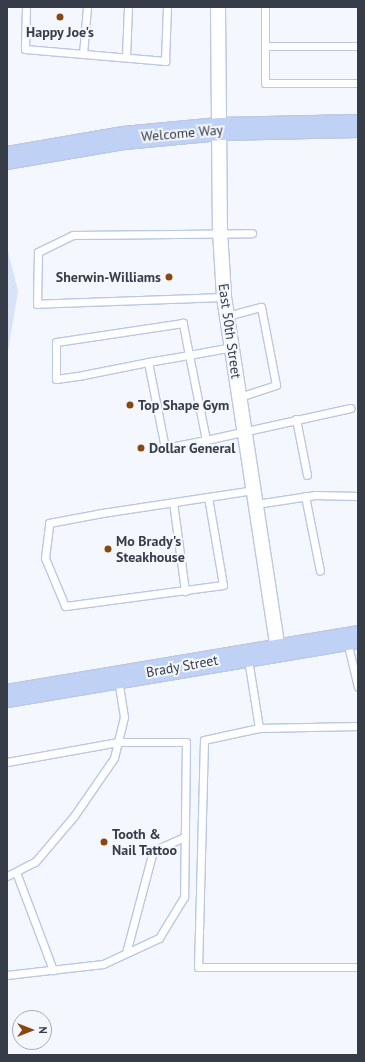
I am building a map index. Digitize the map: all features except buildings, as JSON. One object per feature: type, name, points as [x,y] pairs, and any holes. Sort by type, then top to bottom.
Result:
[{"type":"highway","name":"Welcome Way","points":[[7,158],[124,138],[220,129],[358,126]]},
{"type":"highway","name":"Brady Street","points":[[7,696],[352,638]]},
{"type":"street","name":"East 50th Street","points":[[218,7],[220,231],[224,297],[278,650]]},
{"type":"lane","points":[[26,7],[25,49],[165,61],[166,7]]},
{"type":"lane","points":[[84,54],[87,7]]},
{"type":"lane","points":[[126,57],[128,7]]},
{"type":"lane","points":[[265,7],[265,83],[358,83]]},
{"type":"lane","points":[[265,46],[358,46]]},
{"type":"lane","points":[[224,297],[36,304],[38,252],[73,235],[220,231],[252,233]]},
{"type":"lane","points":[[227,316],[261,307],[276,385],[239,397]]},
{"type":"lane","points":[[206,440],[190,355],[183,322],[56,342],[56,379],[190,355],[232,347]]},
{"type":"lane","points":[[148,362],[165,448],[350,408]]},
{"type":"lane","points":[[296,420],[307,475]]},
{"type":"lane","points":[[208,497],[223,585],[65,606],[45,558],[49,523],[173,502],[254,490]]},
{"type":"lane","points":[[305,496],[320,571]]},
{"type":"lane","points":[[256,504],[305,496],[358,496]]},
{"type":"lane","points":[[173,502],[185,591]]},
{"type":"lane","points":[[352,638],[358,687]]},
{"type":"lane","points":[[248,655],[259,728]]},
{"type":"lane","points":[[7,876],[35,862],[74,816],[114,758],[124,717],[118,677]]},
{"type":"lane","points":[[358,726],[259,728],[204,740],[198,967],[358,967]]},
{"type":"lane","points":[[7,762],[118,742],[186,742],[184,897],[159,938],[102,964],[7,975]]},
{"type":"lane","points":[[126,953],[153,852],[185,837]]},
{"type":"lane","points":[[16,872],[53,970]]},
{"type":"shaded area","points":[[7,247],[18,291],[7,357]]},
{"type":"place","name":"Happy Joe's","points":[[60,17]]},
{"type":"place","name":"Sherwin-Williams","points":[[169,277]]},
{"type":"place","name":"Top Shape Gym","points":[[130,405]]},
{"type":"place","name":"Dollar General","points":[[141,448]]},
{"type":"place","name":"Mo Brady's Steakhouse","points":[[108,549]]},
{"type":"place","name":"Tooth & Nail Tattoo","points":[[104,842]]}]
